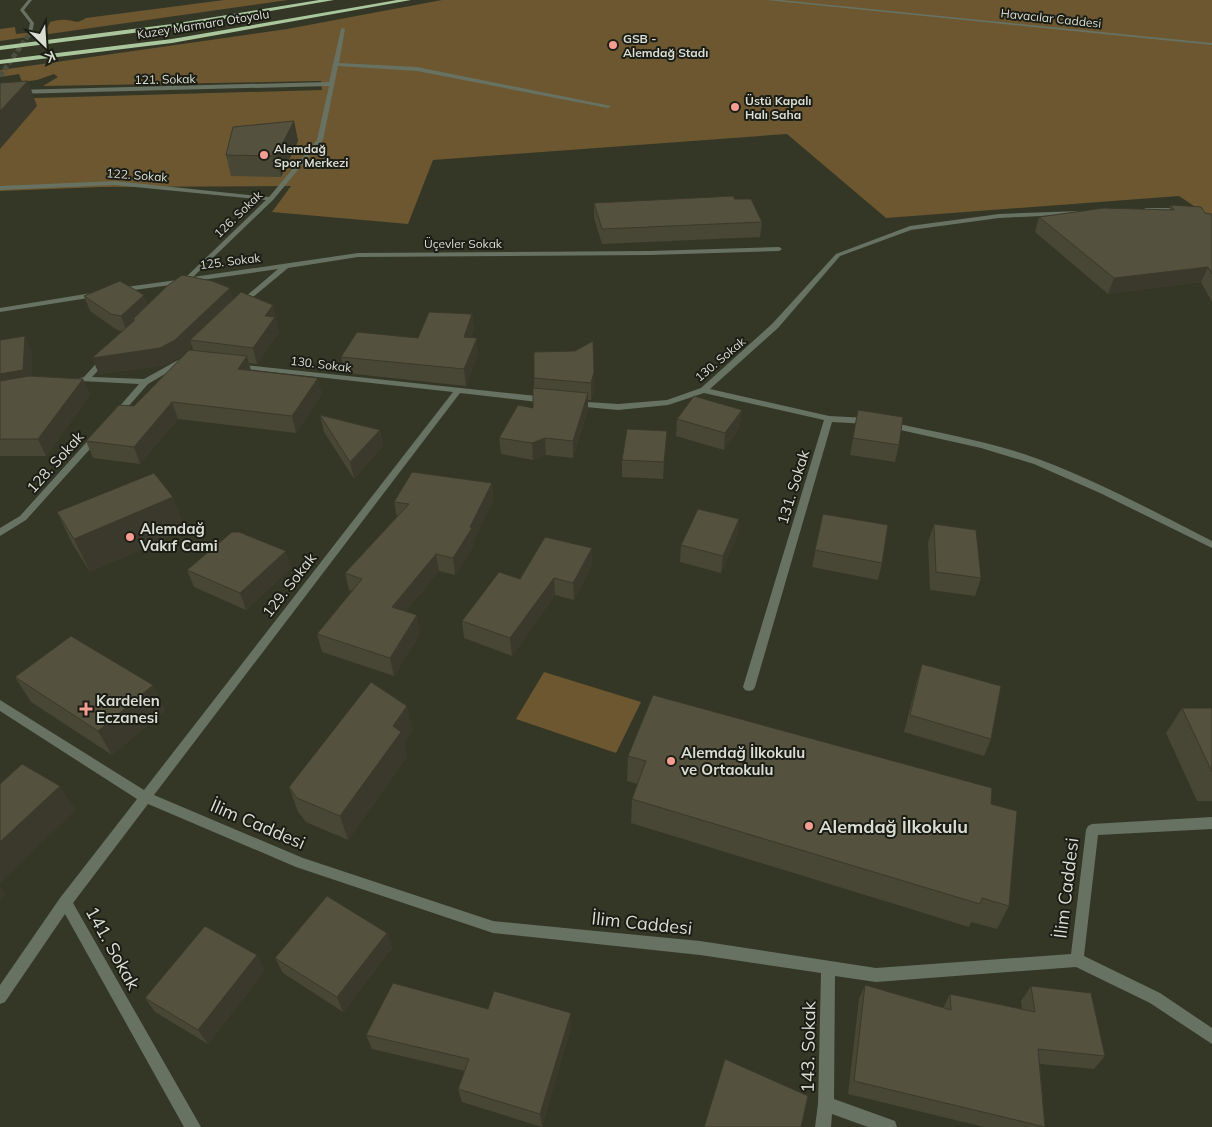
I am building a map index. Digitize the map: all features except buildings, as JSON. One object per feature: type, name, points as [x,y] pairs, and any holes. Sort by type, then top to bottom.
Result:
[{"type":"highway","name":"Kuzey Marmara Otoyolu","points":[[0,48],[172,26],[331,0]]},
{"type":"highway","name":"Kuzey Marmara Otoyolu","points":[[0,62],[172,41],[408,0]]},
{"type":"street","points":[[30,0],[22,10],[32,23],[30,33]]},
{"type":"street","name":"Havacılar Caddesi","points":[[768,0],[1212,44]]},
{"type":"street","name":"126. Sokak","points":[[174,292],[271,199],[320,140],[330,84],[337,64],[343,29]]},
{"type":"street","points":[[337,64],[417,70],[608,106]]},
{"type":"street","name":"121. Sokak","points":[[0,90],[14,92],[330,84]]},
{"type":"street","name":"122. Sokak","points":[[0,188],[115,183],[271,199]]},
{"type":"street","points":[[1138,210],[1178,209],[1186,212]]},
{"type":"street","name":"130. Sokak","points":[[570,403],[618,407],[668,402],[704,390],[775,326],[838,255],[910,228],[999,216],[1088,212]]},
{"type":"street","name":"Üçevler Sokak","points":[[286,266],[358,255],[650,253],[779,249]]},
{"type":"street","points":[[234,311],[286,266]]},
{"type":"street","name":"125. Sokak","points":[[113,291],[188,278],[286,266]]},
{"type":"street","points":[[0,310],[103,293]]},
{"type":"street","points":[[86,379],[113,352]]},
{"type":"street","points":[[76,380],[145,382],[194,357]]},
{"type":"street","name":"130. Sokak","points":[[224,364],[456,392],[552,401]]},
{"type":"street","name":"128. Sokak","points":[[0,533],[23,518],[145,382]]},
{"type":"street","points":[[704,390],[829,419],[870,421],[931,434],[1037,462],[1140,508],[1212,545]]},
{"type":"street","name":"129. Sokak","points":[[145,797],[456,392]]},
{"type":"street","name":"131. Sokak","points":[[749,686],[829,419]]},
{"type":"street","name":"İlim Caddesi","points":[[0,705],[145,797],[300,863],[493,927],[700,948],[876,975],[1077,960],[1092,830],[1212,823]]},
{"type":"street","name":"141. Sokak","points":[[145,797],[65,902],[193,1127]]},
{"type":"street","points":[[0,997],[65,902]]},
{"type":"street","points":[[1077,960],[1155,998],[1212,1037]]},
{"type":"street","name":"143. Sokak","points":[[822,1127],[826,1104],[828,967]]},
{"type":"street","points":[[826,1104],[889,1127]]},
{"type":"shaded area","points":[[224,0],[288,0],[0,41],[0,29],[15,27],[16,34],[46,31],[50,22],[58,20],[79,22],[86,18]]},
{"type":"shaded area","points":[[442,0],[1212,0],[1212,218],[1179,196],[886,218],[787,134],[433,160],[408,224],[272,212],[291,186],[103,187],[0,191],[0,99],[322,90],[321,81],[43,86],[58,77],[54,74],[37,80],[22,82],[19,74],[0,77],[0,70],[287,29]]},
{"type":"shaded area","points":[[544,672],[641,702],[616,753],[516,719]]},
{"type":"tunnel","points":[[0,76],[30,33]]},
{"type":"place","name":"GSB - Alemdağ Stadı","points":[[613,45]]},
{"type":"place","name":"Üstü Kapalı Halı Saha","points":[[735,107]]},
{"type":"place","name":"Alemdağ Spor Merkezi","points":[[264,155]]},
{"type":"place","name":"Alemdağ Vakıf Cami","points":[[130,537]]},
{"type":"place","name":"Kardelen Eczanesi","points":[[86,709]]},
{"type":"place","name":"Alemdağ İlkokulu ve Ortaokulu","points":[[671,761]]},
{"type":"place","name":"Alemdağ İlkokulu","points":[[809,826]]}]
